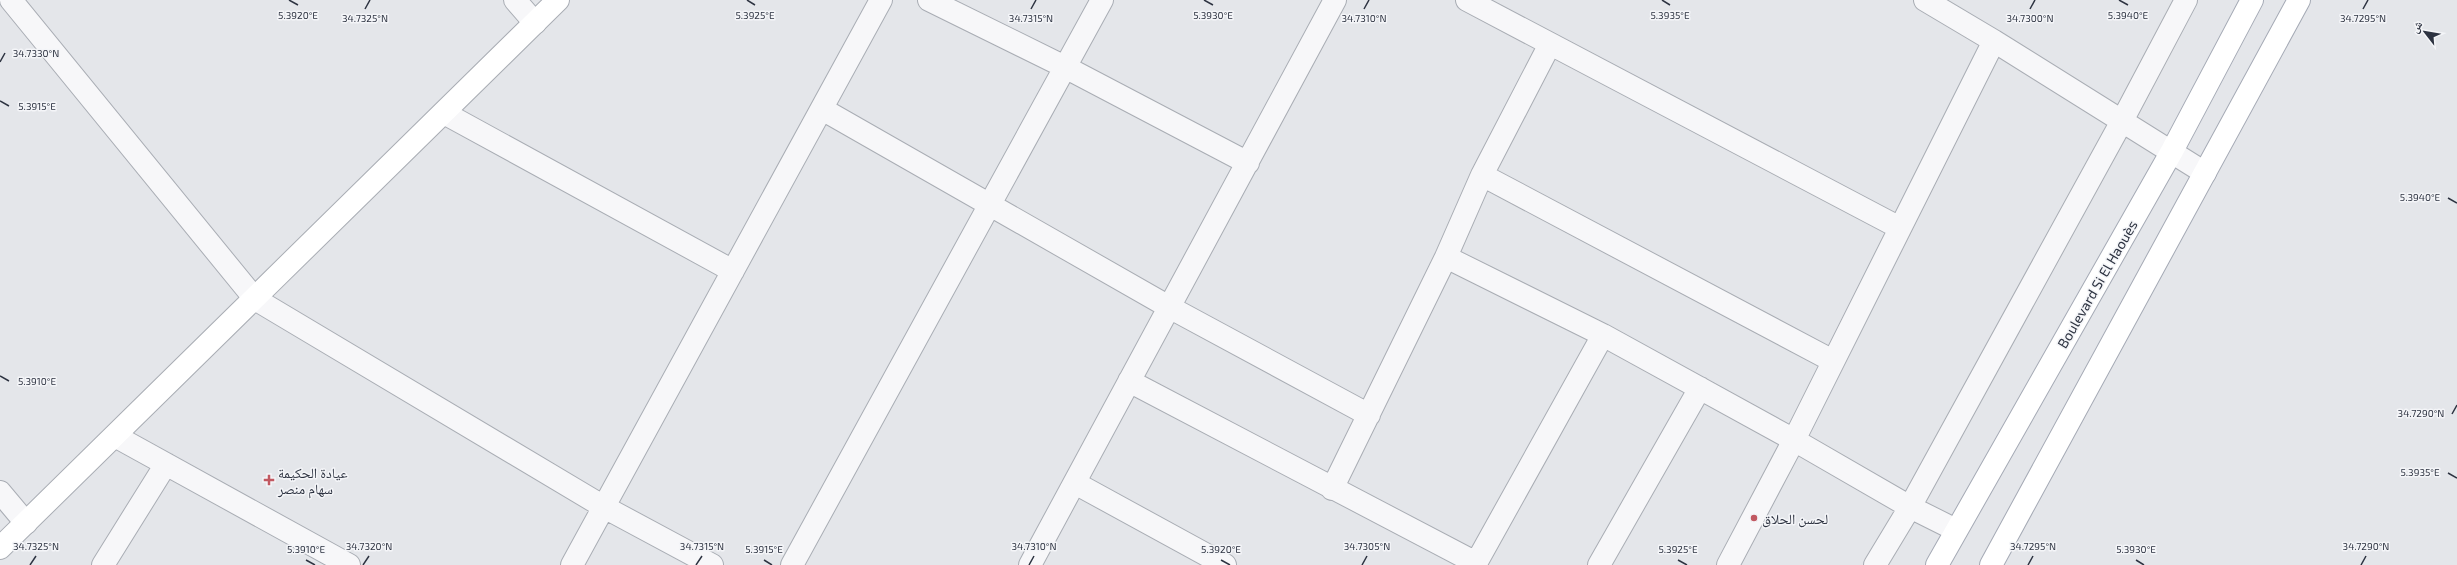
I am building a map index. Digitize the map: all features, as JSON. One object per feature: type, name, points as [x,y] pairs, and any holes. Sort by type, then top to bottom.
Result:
[{"type":"main road","points":[[0,548],[558,0]]},
{"type":"main road","name":"Boulevard Si El Haouès","points":[[1937,565],[2172,151],[2252,0]]},
{"type":"main road","points":[[1991,565],[2298,0]]},
{"type":"street","points":[[12,0],[254,298],[604,507],[712,565]]},
{"type":"street","points":[[514,0],[535,23]]},
{"type":"street","points":[[572,565],[881,0]]},
{"type":"street","points":[[929,0],[1065,67],[1248,163]]},
{"type":"street","points":[[792,565],[1102,0]]},
{"type":"street","points":[[1030,565],[1336,0]]},
{"type":"street","points":[[1466,0],[1900,228]]},
{"type":"street","points":[[1875,565],[1910,507],[2186,0]]},
{"type":"street","points":[[1934,2],[2172,151],[2204,173]]},
{"type":"street","points":[[1728,565],[1794,440],[1994,40]]},
{"type":"street","points":[[1332,489],[1446,257],[1482,175],[1550,44]]},
{"type":"street","points":[[822,109],[1169,307],[1369,415]]},
{"type":"street","points":[[444,113],[733,271]]},
{"type":"street","points":[[1482,175],[1833,361]]},
{"type":"street","points":[[1446,257],[1603,334],[1794,440],[1910,507],[1956,530]]},
{"type":"street","points":[[1130,381],[1475,564],[1603,334]]},
{"type":"street","points":[[1599,565],[1700,388]]},
{"type":"street","points":[[115,436],[349,565]]},
{"type":"street","points":[[103,565],[166,464]]},
{"type":"street","points":[[1075,482],[1225,565]]},
{"type":"street","points":[[0,492],[26,523]]},
{"type":"place","name":"عيادة الحكيمة سهام منصر","points":[[269,480]]},
{"type":"place","name":"لحسن الحلاق","points":[[1754,518]]}]
